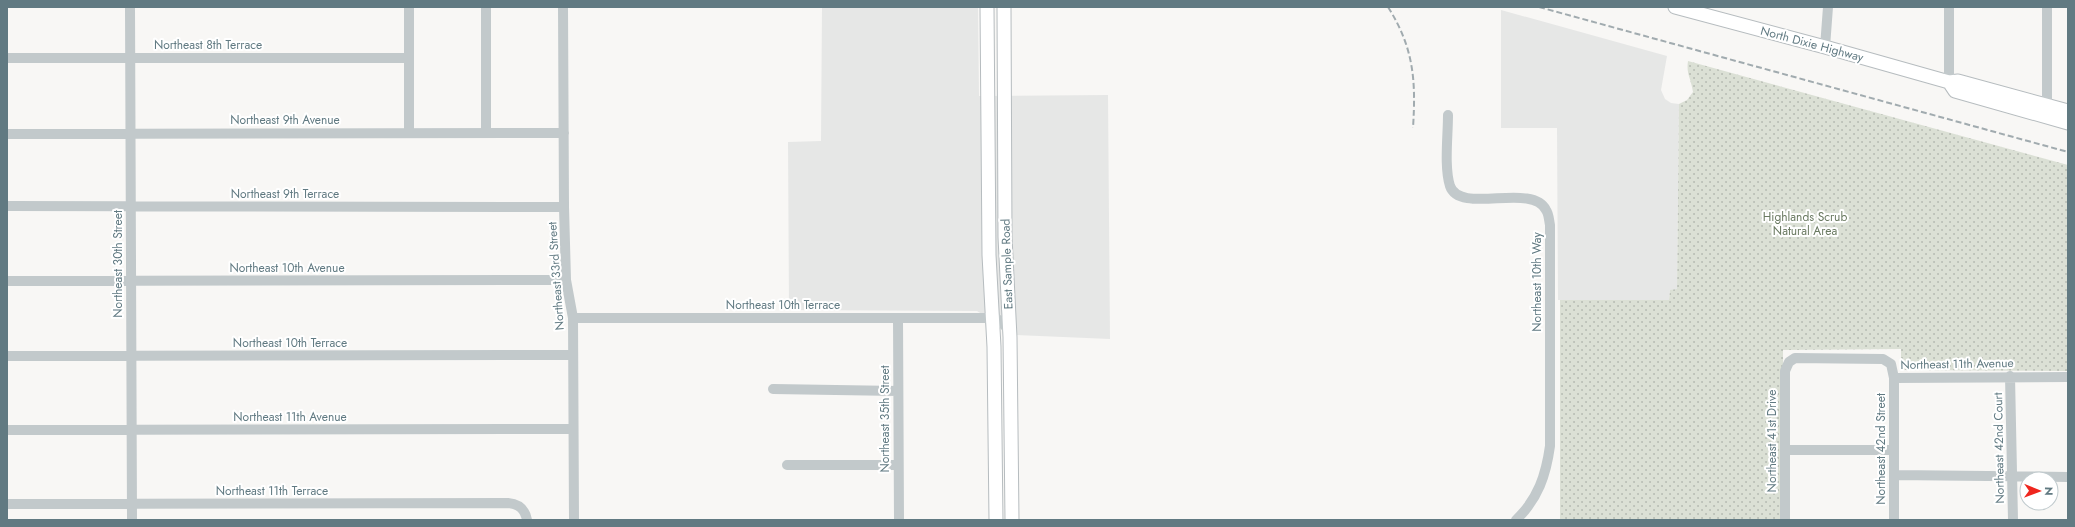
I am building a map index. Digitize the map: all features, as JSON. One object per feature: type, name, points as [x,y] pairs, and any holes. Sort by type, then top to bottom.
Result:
[{"type":"main road","name":"East Sample Road","points":[[987,7],[989,255],[993,318],[996,520]]},
{"type":"main road","name":"East Sample Road","points":[[1004,7],[1005,238],[1010,331],[1012,520]]},
{"type":"main road","name":"North Dixie Highway","points":[[1675,7],[1949,82],[1958,81],[2068,111]]},
{"type":"main road","points":[[988,42],[997,49],[1004,63]]},
{"type":"main road","name":"North Dixie Highway","points":[[1949,82],[1955,91],[2068,123]]},
{"type":"main road","points":[[991,295],[998,303],[1009,309]]},
{"type":"street","name":"Northeast 30th Street","points":[[130,7],[132,520]]},
{"type":"street","points":[[409,7],[409,133]]},
{"type":"street","points":[[486,7],[486,133]]},
{"type":"street","name":"Northeast 33rd Street","points":[[563,7],[566,280],[573,318],[574,520]]},
{"type":"street","points":[[1825,47],[1828,7]]},
{"type":"street","points":[[1949,7],[1949,82]]},
{"type":"street","points":[[2047,7],[2047,105]]},
{"type":"street","name":"Northeast 8th Terrace","points":[[7,58],[409,58]]},
{"type":"street","name":"Northeast 10th Way","points":[[1448,116],[1448,172],[1450,187],[1457,195],[1472,198],[1526,199],[1538,203],[1546,210],[1550,226],[1550,446],[1546,472],[1536,495],[1516,520]]},
{"type":"street","name":"Northeast 9th Avenue","points":[[7,134],[564,133]]},
{"type":"street","name":"Northeast 9th Terrace","points":[[7,206],[564,207]]},
{"type":"street","name":"Northeast 10th Avenue","points":[[7,282],[566,280]]},
{"type":"street","name":"Northeast 10th Terrace","points":[[573,318],[993,318]]},
{"type":"street","name":"Northeast 35th Street","points":[[898,318],[899,520]]},
{"type":"street","points":[[993,318],[999,320],[1010,331]]},
{"type":"street","name":"Northeast 10th Terrace","points":[[7,356],[573,356]]},
{"type":"street","name":"Northeast 11th Avenue","points":[[1788,362],[1795,358],[1883,359],[1891,364],[1894,378],[2010,376],[2068,377]]},
{"type":"street","name":"Northeast 41st Drive","points":[[1785,520],[1785,371],[1788,362]]},
{"type":"street","name":"Northeast 42nd Court","points":[[2010,376],[2013,520]]},
{"type":"street","name":"Northeast 42nd Street","points":[[1894,378],[1894,520]]},
{"type":"street","points":[[773,389],[898,391]]},
{"type":"street","name":"Northeast 11th Avenue","points":[[7,430],[573,429]]},
{"type":"street","points":[[1785,450],[1894,450]]},
{"type":"street","points":[[787,465],[898,465]]},
{"type":"street","points":[[1894,475],[2068,477]]},
{"type":"street","name":"Northeast 11th Terrace","points":[[7,504],[508,503],[517,504],[523,510],[527,520]]},
{"type":"shaded area","points":[[822,7],[978,7],[979,96],[1108,95],[1110,339],[1016,335],[977,311],[789,310],[788,142],[821,141]]},
{"type":"shaded area","points":[[1501,10],[1667,56],[1661,90],[1665,99],[1671,103],[1679,104],[1677,290],[1670,290],[1669,300],[1558,300],[1557,128],[1501,128]]},
{"type":"green space","name":"Highlands Scrub Natural Area","points":[[1688,61],[2068,165],[2068,371],[1901,370],[1901,349],[1783,350],[1784,520],[1560,520],[1560,300],[1669,300],[1670,290],[1677,289],[1679,104],[1687,100],[1693,92],[1688,73]]},
{"type":"railway","points":[[1388,7],[1397,22],[1403,37],[1411,65],[1414,95],[1413,128]]},
{"type":"railway","points":[[1539,7],[2068,152]]}]
